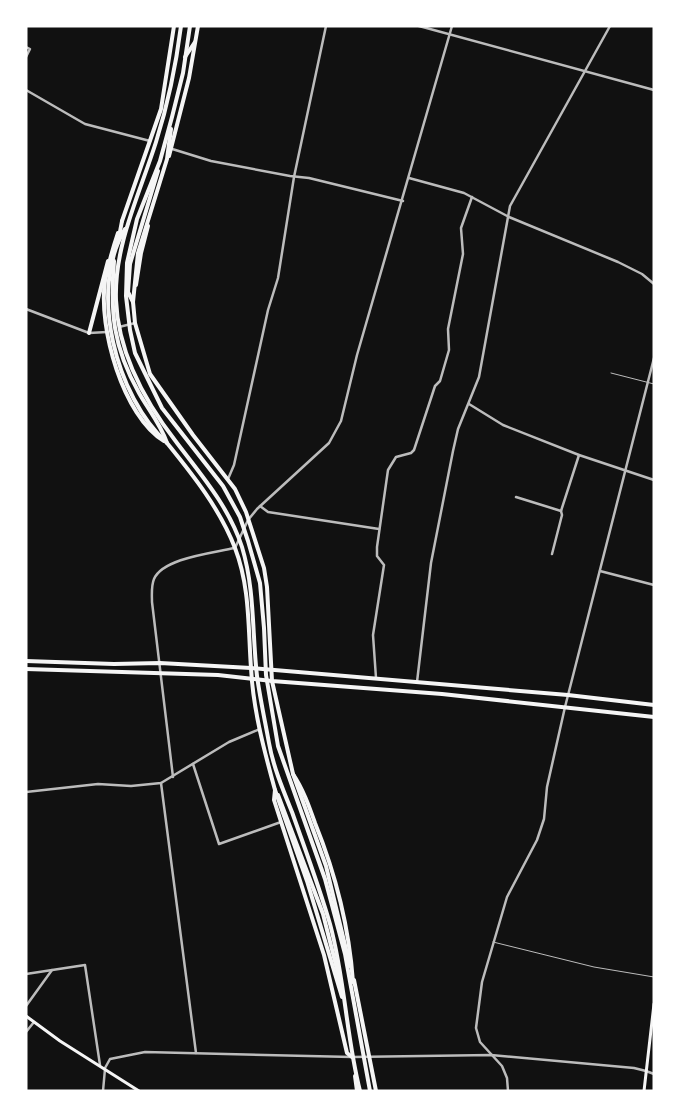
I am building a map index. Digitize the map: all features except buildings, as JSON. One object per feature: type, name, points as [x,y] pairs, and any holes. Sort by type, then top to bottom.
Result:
[{"type":"main road","points":[[167,443],[153,434],[133,405],[112,358],[108,332],[105,283],[122,221],[161,108],[174,26]]},
{"type":"main road","points":[[181,26],[176,61],[157,137],[121,248],[116,301],[120,329],[140,386],[155,414],[212,487],[242,546],[252,587],[257,674],[270,747],[328,917],[341,970],[344,1004],[359,1091]]},
{"type":"main road","points":[[133,302],[128,292],[130,264],[166,146],[190,26]]},
{"type":"main road","points":[[190,26],[183,73],[172,117],[160,161],[138,219],[127,263],[126,296],[130,330],[135,353],[162,408],[222,486],[240,517],[248,541],[260,583],[266,675],[278,746],[325,879],[345,954],[364,1069],[370,1091]]},
{"type":"main road","points":[[133,302],[140,253],[171,148],[189,78],[198,26]]},
{"type":"main road","points":[[184,59],[196,39]]},
{"type":"main road","points":[[172,117],[167,159],[138,253],[133,302],[135,323],[150,374],[193,436],[236,489],[264,568],[268,587],[272,681],[293,774],[326,866],[370,1056],[376,1091]]},
{"type":"main road","points":[[122,221],[114,262],[112,289],[115,329],[122,362],[145,404],[164,433],[167,443]]},
{"type":"main road","points":[[129,224],[118,240],[109,278],[108,309],[118,357],[140,408],[221,516],[235,548],[244,582],[250,617],[251,668],[260,729],[283,820],[320,942],[348,1053],[352,1056]]},
{"type":"main road","points":[[90,333],[102,277],[111,257]]},
{"type":"main road","points":[[26,661],[114,664],[160,662],[251,668],[568,694],[654,705]]},
{"type":"main road","points":[[26,669],[218,675],[442,694],[654,717]]},
{"type":"main road","points":[[293,774],[302,790],[324,846],[340,895],[350,941],[354,1000]]},
{"type":"main road","points":[[275,790],[281,801],[319,903],[330,940],[340,984],[359,1091]]},
{"type":"main road","points":[[283,820],[307,881],[344,1004]]},
{"type":"main road","points":[[309,906],[319,903]]},
{"type":"main road","points":[[320,942],[330,940]]},
{"type":"main road","points":[[644,1091],[654,1004]]},
{"type":"main road","points":[[26,1016],[139,1091]]},
{"type":"street","points":[[228,479],[234,466],[268,310],[278,278],[294,177],[326,26]]},
{"type":"street","points":[[419,26],[449,36],[654,90]]},
{"type":"street","points":[[173,777],[152,602],[154,580],[162,567],[235,548],[248,520],[260,506],[329,443],[341,421],[357,355],[452,26]]},
{"type":"street","points":[[417,682],[430,563],[454,445],[480,376],[510,217],[510,206],[610,26]]},
{"type":"street","points":[[26,47],[30,49],[26,57]]},
{"type":"street","points":[[26,90],[85,124],[150,142]]},
{"type":"street","points":[[166,146],[211,161],[294,177],[309,178],[403,200]]},
{"type":"street","points":[[409,178],[472,197],[510,217],[609,258],[642,274],[654,284]]},
{"type":"street","points":[[376,678],[373,635],[384,565],[377,556],[379,529],[389,467],[396,457],[411,453],[414,450],[449,350],[448,329],[462,259],[461,228],[472,197]]},
{"type":"street","points":[[26,308],[90,333],[108,332],[135,323]]},
{"type":"street","points":[[508,1091],[507,1078],[502,1066],[480,1042],[476,1028],[482,982],[507,897],[537,840],[544,819],[547,787],[568,694],[633,444],[646,383],[654,358]]},
{"type":"street","points":[[469,404],[503,425],[579,455],[654,480]]},
{"type":"street","points":[[552,554],[562,515],[561,511],[579,455]]},
{"type":"street","points":[[516,498],[561,511]]},
{"type":"street","points":[[260,506],[268,512],[379,529]]},
{"type":"street","points":[[600,571],[654,585]]},
{"type":"street","points":[[26,792],[98,784],[131,786],[161,783],[221,747],[260,729]]},
{"type":"street","points":[[193,764],[219,844],[283,820]]},
{"type":"street","points":[[161,783],[196,1053]]},
{"type":"street","points":[[26,974],[85,965],[100,1065]]},
{"type":"street","points":[[26,1006],[53,969]]},
{"type":"street","points":[[26,1032],[34,1022]]},
{"type":"street","points":[[103,1091],[105,1068],[110,1059],[145,1052],[352,1056],[491,1055],[646,1071],[654,1074]]},
{"type":"lane","points":[[611,373],[654,384]]},
{"type":"lane","points":[[493,942],[594,968],[654,977]]}]
